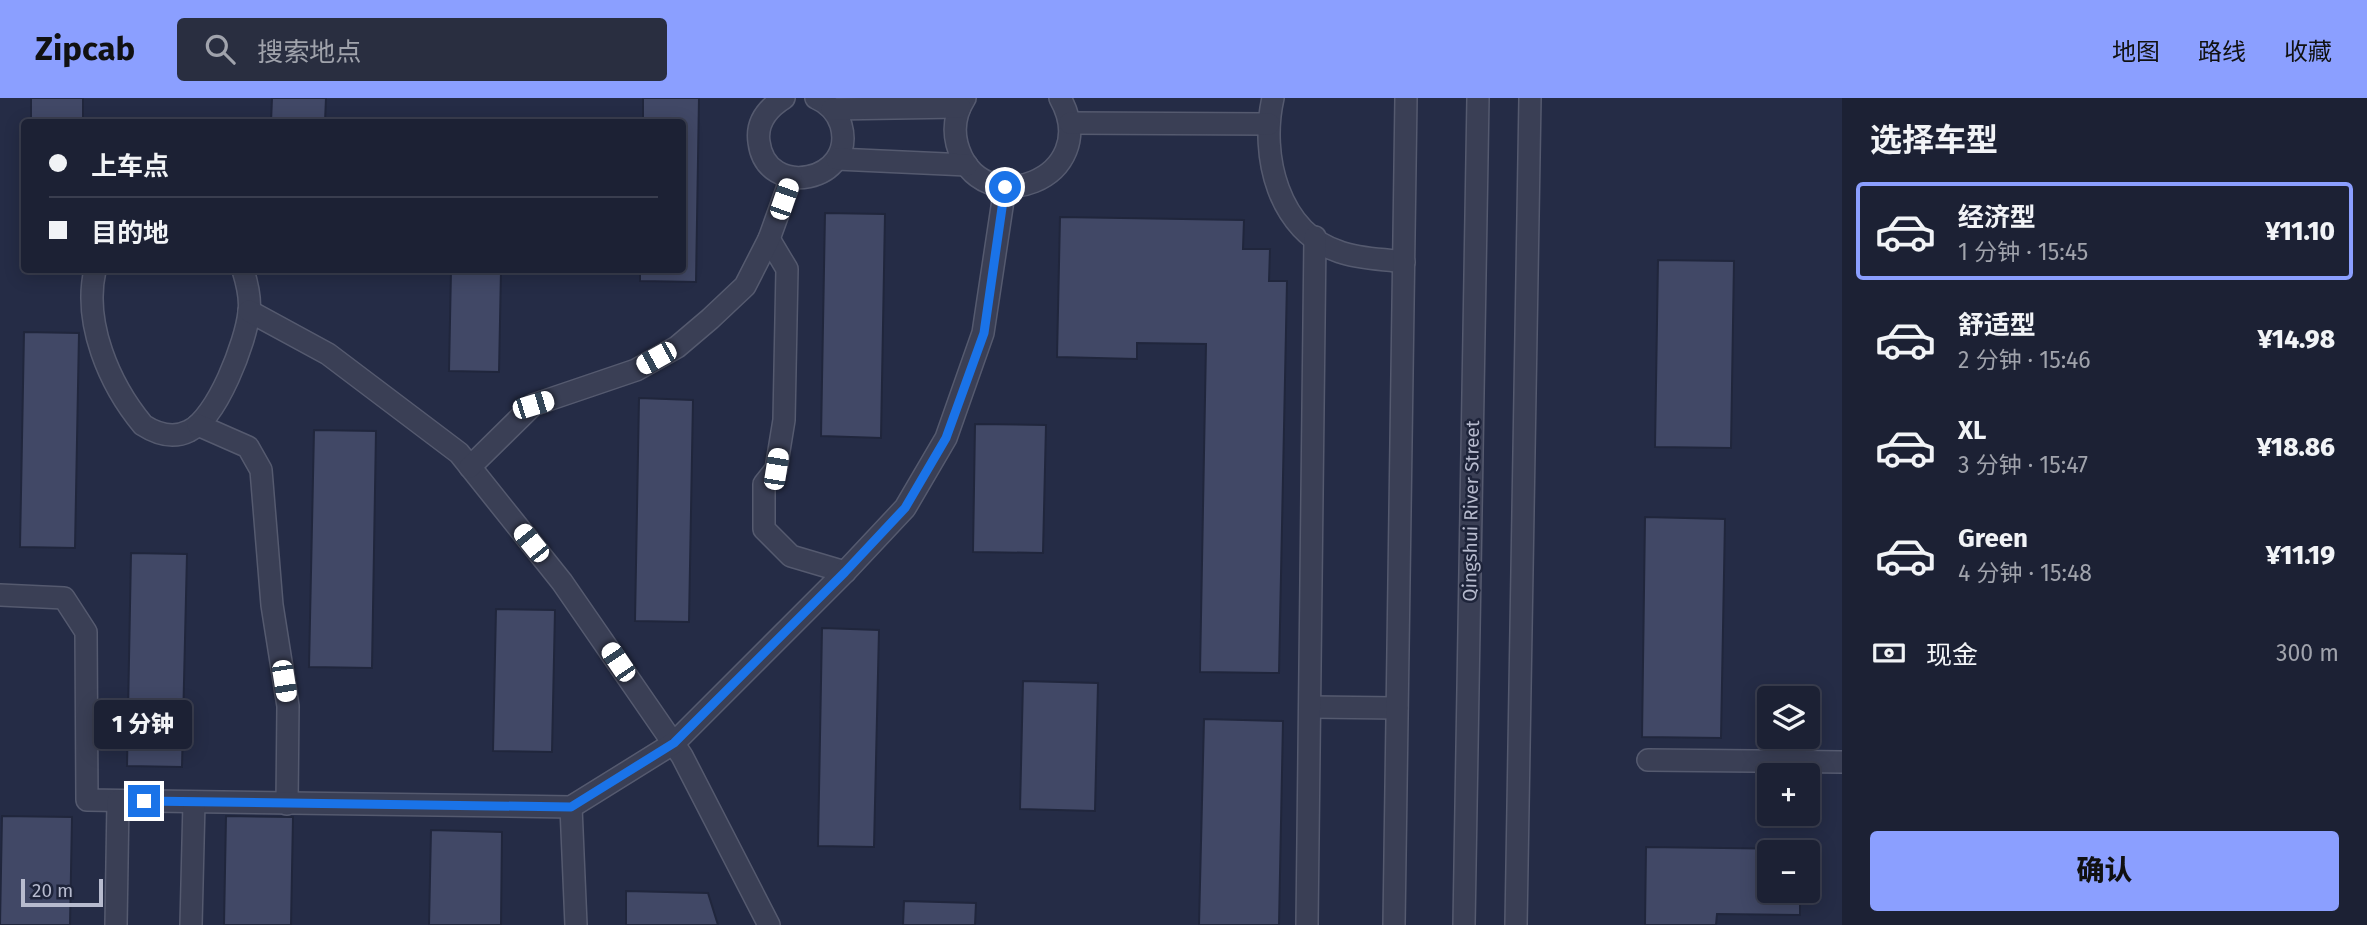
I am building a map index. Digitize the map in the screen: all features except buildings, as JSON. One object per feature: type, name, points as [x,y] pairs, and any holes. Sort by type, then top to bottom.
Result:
[{"type":"street","points":[[784,98],[764,115],[758,141],[768,165],[791,178],[817,176],[837,159],[843,133],[824,104]]},
{"type":"street","points":[[824,104],[962,103],[955,137],[967,165],[977,175],[1005,187],[1034,183],[1058,165],[1066,152],[1070,123],[1060,98]]},
{"type":"street","points":[[1273,98],[1269,124],[1272,167],[1286,209],[1306,232],[1339,252],[1404,262]]},
{"type":"street","points":[[1394,925],[1406,98]]},
{"type":"street","name":"Qingshui River Street","points":[[1464,925],[1478,98]]},
{"type":"street","points":[[1516,925],[1530,98]]},
{"type":"street","points":[[1070,123],[1269,124]]},
{"type":"street","points":[[837,159],[967,165]]},
{"type":"street","points":[[470,467],[533,405],[636,370],[677,346],[745,286],[769,239],[791,178]]},
{"type":"street","points":[[0,595],[64,598],[86,632],[87,800],[571,807],[674,743],[905,508],[946,438],[984,333],[1005,187]]},
{"type":"street","points":[[1307,925],[1315,237]]},
{"type":"street","points":[[769,239],[787,270],[784,420],[776,469],[764,484],[764,529],[791,556],[845,572]]},
{"type":"street","points":[[95,273],[92,299],[97,337],[135,415],[143,425],[164,435],[188,432],[198,425],[227,379],[249,311],[243,273]]},
{"type":"street","points":[[249,311],[328,355],[459,453],[562,582],[674,743],[769,925]]},
{"type":"street","points":[[198,425],[248,447],[261,470],[272,605],[288,706],[287,804]]},
{"type":"street","points":[[1311,707],[1397,708]]},
{"type":"street","points":[[1648,760],[1842,762]]},
{"type":"street","points":[[116,925],[118,800]]},
{"type":"street","points":[[191,925],[194,802]]},
{"type":"street","points":[[571,807],[576,925]]},
{"type":"route","points":[[144,801],[571,807],[674,743],[905,508],[946,438],[984,333],[1005,187]]}]
